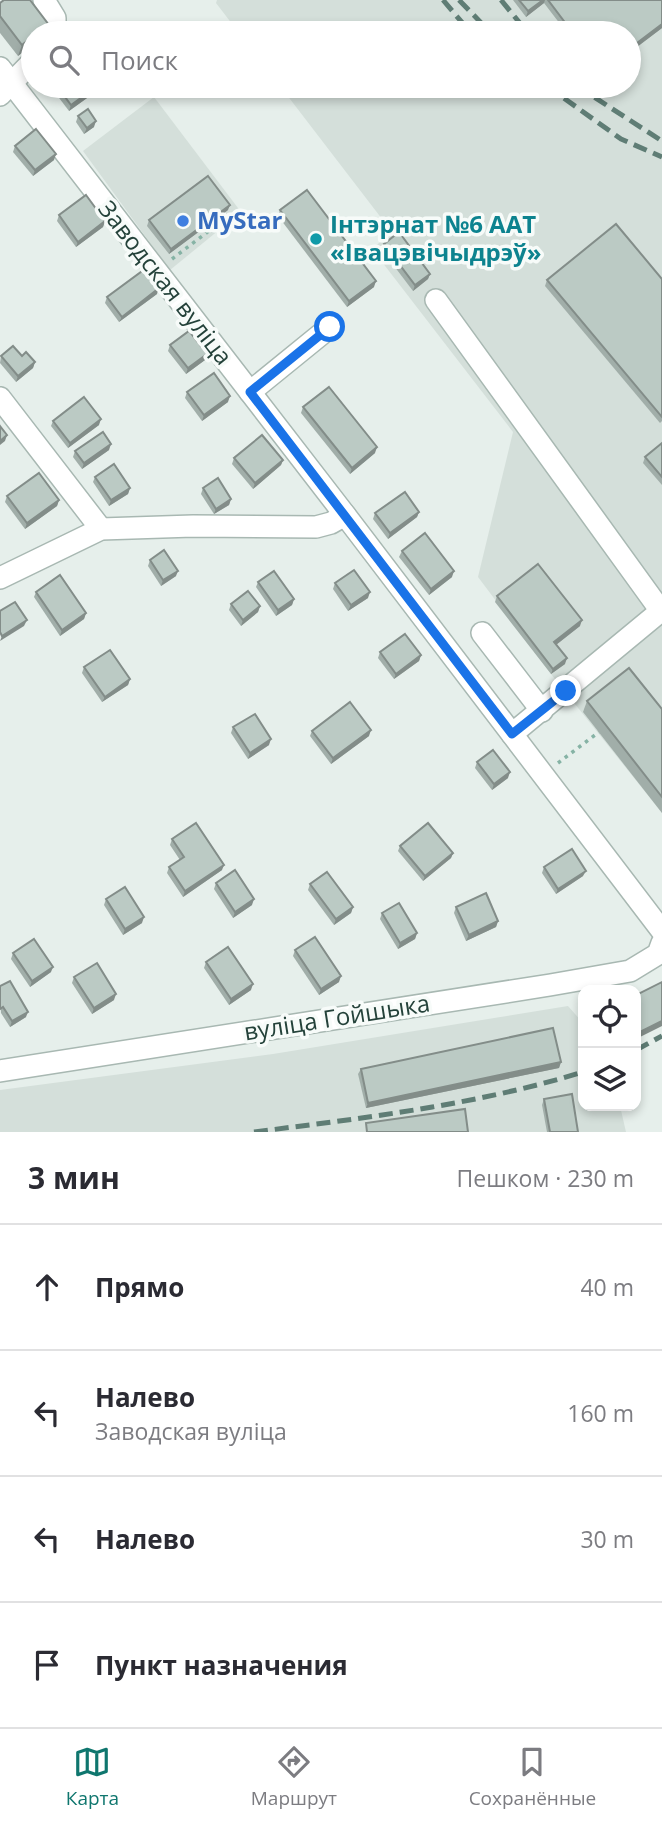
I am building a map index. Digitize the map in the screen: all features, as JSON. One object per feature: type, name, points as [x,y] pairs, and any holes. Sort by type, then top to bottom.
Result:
[{"type":"street","points":[[44,0],[55,21]]},
{"type":"street","points":[[4,82],[21,70]]},
{"type":"street","name":"Заводская вуліца","points":[[4,82],[250,392],[662,932]]},
{"type":"street","points":[[436,300],[662,611],[512,734]]},
{"type":"street","points":[[250,392],[330,327]]},
{"type":"street","points":[[0,398],[101,529]]},
{"type":"street","points":[[0,578],[101,529],[193,526],[316,527],[345,515]]},
{"type":"street","points":[[482,633],[542,710]]},
{"type":"street","name":"вуліца Гойшыка","points":[[0,1071],[630,971],[658,954],[662,943]]},
{"type":"path","points":[[156,271],[222,221],[219,217]]},
{"type":"shaded area","points":[[217,0],[662,0],[662,813],[478,577],[513,432],[372,249],[392,232],[289,98],[641,98],[641,21],[230,21],[216,3]]},
{"type":"shaded area","points":[[155,98],[241,212],[170,270],[83,151]]},
{"type":"shaded area","points":[[568,1006],[578,1017],[578,1111],[621,1111],[626,1132],[0,1132],[0,1090],[273,1054]]},
{"type":"building","points":[[4,0],[30,0],[46,21],[21,21],[21,44],[0,16],[0,3]]},
{"type":"building","points":[[519,0],[543,0],[528,11]]},
{"type":"building","points":[[548,0],[662,0],[662,24],[641,40],[641,21],[564,21]]},
{"type":"building","points":[[66,98],[81,98],[71,105]]},
{"type":"building","points":[[88,109],[96,121],[87,128],[78,116]]},
{"type":"building","points":[[36,129],[56,154],[35,170],[15,146]]},
{"type":"building","name":"MyStar","points":[[208,176],[230,205],[171,249],[149,220]]},
{"type":"building","name":"Інтэрнат №6 ААТ «Івацэвічыдрэў»","points":[[307,190],[376,281],[349,301],[280,210]]},
{"type":"building","points":[[86,195],[105,221],[78,242],[59,215]]},
{"type":"building","points":[[616,224],[662,279],[662,417],[547,280]]},
{"type":"building","points":[[399,232],[430,274],[415,285],[384,244]]},
{"type":"building","points":[[145,269],[159,288],[122,317],[107,297]]},
{"type":"building","points":[[189,331],[207,354],[188,368],[170,345]]},
{"type":"building","points":[[13,346],[22,356],[26,352],[35,362],[18,376],[1,356]]},
{"type":"building","points":[[214,373],[230,396],[204,415],[187,392]]},
{"type":"building","points":[[329,387],[377,447],[352,468],[303,407]]},
{"type":"building","points":[[84,397],[101,419],[70,443],[53,421]]},
{"type":"building","points":[[0,426],[7,435],[0,441]]},
{"type":"building","points":[[103,432],[111,444],[84,463],[75,451]]},
{"type":"building","points":[[262,435],[283,460],[255,483],[234,458]]},
{"type":"building","points":[[662,443],[662,477],[645,457]]},
{"type":"building","points":[[114,464],[130,488],[111,500],[95,477]]},
{"type":"building","points":[[39,473],[59,500],[27,523],[7,496]]},
{"type":"building","points":[[218,478],[231,499],[216,509],[203,488]]},
{"type":"building","points":[[405,492],[419,512],[390,533],[375,513]]},
{"type":"building","points":[[425,533],[454,571],[431,589],[402,551]]},
{"type":"building","points":[[164,550],[178,571],[163,580],[150,560]]},
{"type":"building","points":[[538,564],[582,620],[554,642],[567,658],[553,669],[497,596]]},
{"type":"building","points":[[354,570],[370,592],[351,605],[335,583]]},
{"type":"building","points":[[274,571],[294,599],[278,610],[258,582]]},
{"type":"building","points":[[60,575],[86,613],[62,630],[36,592]]},
{"type":"building","points":[[248,591],[260,606],[243,620],[231,604]]},
{"type":"building","points":[[15,602],[27,620],[2,636],[0,611]]},
{"type":"building","points":[[405,634],[421,655],[396,674],[380,652]]},
{"type":"building","points":[[110,650],[130,679],[105,697],[84,667]]},
{"type":"building","points":[[629,668],[662,709],[662,797],[587,701]]},
{"type":"building","points":[[350,702],[371,730],[333,758],[312,731]]},
{"type":"building","points":[[255,714],[271,739],[250,753],[233,727]]},
{"type":"building","points":[[493,750],[510,772],[494,784],[477,762]]},
{"type":"building","points":[[196,823],[224,865],[185,891],[169,867],[184,857],[172,839]]},
{"type":"building","points":[[428,823],[453,853],[425,876],[400,846]]},
{"type":"building","points":[[572,849],[586,871],[558,889],[544,867]]},
{"type":"building","points":[[235,870],[254,899],[235,912],[216,883]]},
{"type":"building","points":[[327,872],[353,907],[336,919],[310,884]]},
{"type":"building","points":[[125,887],[144,917],[125,929],[106,899]]},
{"type":"building","points":[[486,893],[498,921],[469,935],[456,907]]},
{"type":"building","points":[[399,903],[417,933],[400,943],[382,913]]},
{"type":"building","points":[[315,937],[341,976],[321,989],[295,950]]},
{"type":"building","points":[[34,939],[53,967],[32,981],[13,953]]},
{"type":"building","points":[[228,947],[253,984],[231,999],[206,962]]},
{"type":"building","points":[[97,963],[116,994],[94,1008],[74,977]]},
{"type":"building","points":[[10,981],[28,1012],[12,1021],[3,1007],[0,1009],[0,986]]},
{"type":"building","points":[[662,982],[662,1021],[641,1032],[641,992]]},
{"type":"building","points":[[553,1028],[561,1062],[368,1103],[361,1069]]},
{"type":"building","points":[[572,1094],[578,1132],[550,1132],[544,1099]]},
{"type":"building","points":[[465,1109],[468,1132],[367,1132],[366,1123]]},
{"type":"railway","points":[[443,0],[461,21]]},
{"type":"railway","points":[[459,0],[479,21]]},
{"type":"railway","points":[[501,0],[518,21]]},
{"type":"railway","points":[[564,98],[621,139],[662,157]]},
{"type":"railway","points":[[596,98],[662,141]]},
{"type":"railway","points":[[640,1048],[662,1036]]},
{"type":"railway","points":[[254,1132],[461,1102],[578,1073]]},
{"type":"place","name":"MyStar","points":[[183,221]]},
{"type":"place","name":"Інтэрнат №6 ААТ «Івацэвічыдрэў»","points":[[316,239]]},
{"type":"route","points":[[330,327],[250,392],[512,734],[566,691]]}]
